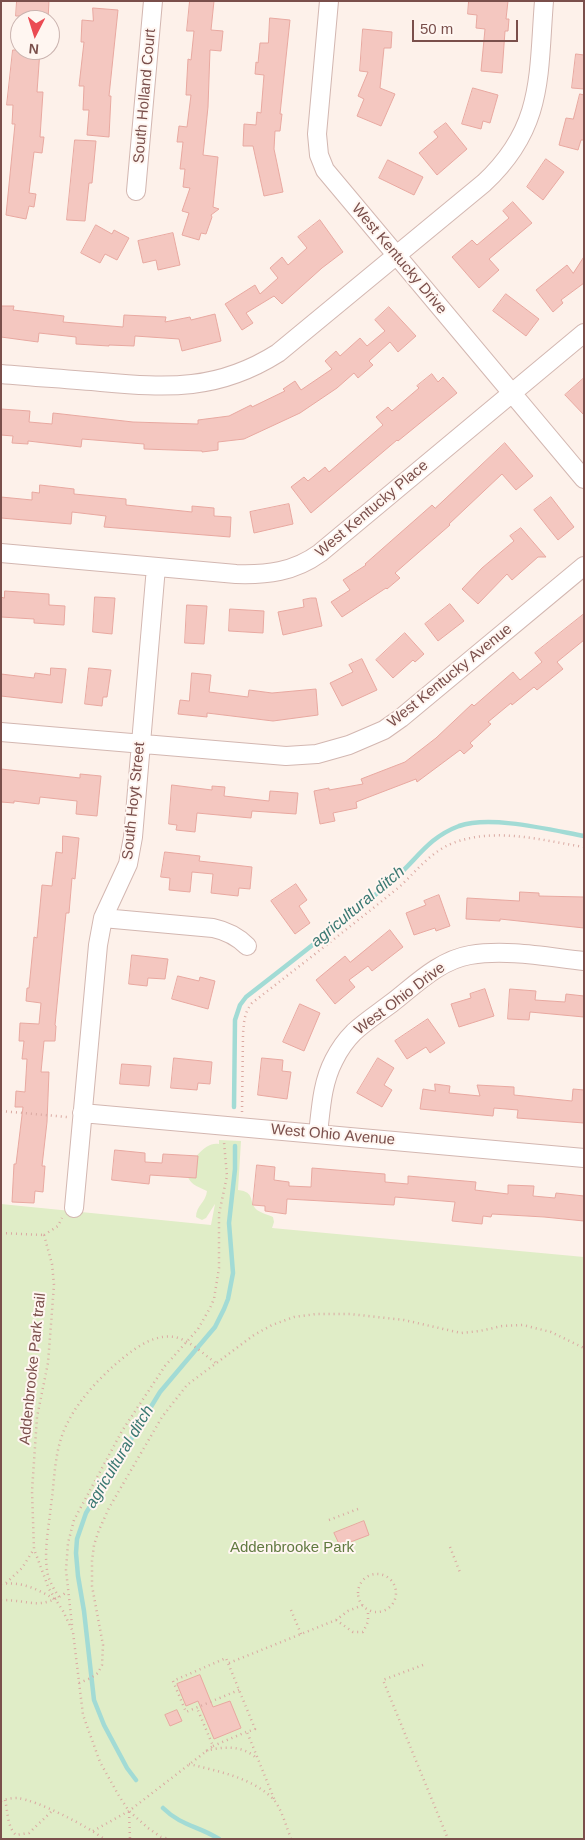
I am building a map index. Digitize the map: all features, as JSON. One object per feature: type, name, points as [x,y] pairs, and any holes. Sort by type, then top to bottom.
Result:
[{"type":"street","name":"South Holland Court","points":[[136,191],[154,1]]},
{"type":"street","name":"West Kentucky Drive","points":[[329,1],[317,134],[319,155],[329,176],[584,479]]},
{"type":"street","points":[[1,374],[164,387],[195,384],[225,378],[252,368],[278,353],[490,177],[505,162],[527,125],[536,95],[544,1]]},
{"type":"street","name":"West Kentucky Place","points":[[1,553],[257,574],[287,570],[305,563],[320,553],[584,333]]},
{"type":"street","name":"West Kentucky Avenue","points":[[1,732],[286,756],[316,754],[358,742],[384,730],[401,718],[584,566]]},
{"type":"street","name":"South Hoyt Street","points":[[68,1211],[82,1116],[96,957],[103,918],[121,883],[130,856],[156,567]]},
{"type":"street","points":[[103,918],[213,928],[230,933],[247,946]]},
{"type":"street","name":"West Ohio Drive","points":[[318,1134],[324,1087],[334,1058],[343,1045],[364,1024],[431,972],[456,959],[486,954],[504,953],[584,961]]},
{"type":"street","name":"West Ohio Avenue","points":[[82,1116],[243,1127],[584,1158]]},
{"type":"path","points":[[243,1127],[243,1034],[247,1010],[252,1003],[397,888],[430,856],[454,843],[498,835],[522,836],[584,847]]},
{"type":"path","points":[[1,1111],[82,1116]]},
{"type":"path","points":[[72,1631],[66,1570],[70,1531],[79,1509],[132,1416],[165,1366],[204,1319],[216,1289],[220,1268],[219,1214],[227,1176],[225,1126]]},
{"type":"path","points":[[1,1232],[44,1235],[58,1226],[68,1211]]},
{"type":"path","name":"Addenbrooke Park trail","points":[[44,1235],[52,1264],[54,1286],[48,1363],[37,1417],[32,1492],[34,1548],[43,1577],[63,1611],[72,1631],[83,1715],[93,1744],[119,1796],[129,1810],[160,1838],[170,1839]]},
{"type":"path","points":[[79,1683],[98,1673],[103,1656],[92,1574],[94,1545],[109,1508],[162,1417],[187,1385],[254,1335],[272,1325],[294,1317],[316,1314],[350,1314],[391,1318],[461,1333],[502,1326],[523,1325],[551,1332],[584,1348]]},
{"type":"path","points":[[59,1597],[48,1578],[47,1546],[58,1450],[66,1425],[79,1404],[112,1368],[145,1342],[164,1337],[186,1341],[216,1364]]},
{"type":"path","points":[[330,1520],[358,1509]]},
{"type":"path","points":[[450,1547],[461,1575]]},
{"type":"path","points":[[3,1584],[22,1568],[34,1548]]},
{"type":"path","points":[[376,1574],[389,1578],[396,1590],[393,1605],[383,1612],[368,1610],[359,1599],[360,1584],[364,1579],[376,1574]]},
{"type":"path","points":[[3,1584],[37,1589],[55,1600]]},
{"type":"path","points":[[1,1600],[39,1604],[55,1600],[68,1592]]},
{"type":"path","points":[[228,1663],[336,1620],[348,1611],[362,1605]]},
{"type":"path","points":[[291,1610],[300,1634]]},
{"type":"path","points":[[336,1620],[353,1632],[363,1632],[368,1622],[368,1610]]},
{"type":"path","points":[[93,1831],[129,1810],[205,1751],[255,1729],[226,1658],[173,1681],[186,1712],[239,1690]]},
{"type":"path","points":[[423,1665],[383,1680],[448,1839]]},
{"type":"path","points":[[197,1708],[213,1746]]},
{"type":"path","points":[[247,1732],[291,1839]]},
{"type":"path","points":[[205,1751],[218,1748],[239,1749],[250,1752],[259,1761]]},
{"type":"path","points":[[190,1764],[222,1772],[236,1778],[253,1786],[275,1801]]},
{"type":"path","points":[[52,1811],[30,1833],[16,1835],[13,1833],[10,1825],[3,1800],[16,1798],[26,1800],[52,1811],[93,1831],[104,1839]]},
{"type":"path","points":[[129,1810],[130,1839]]},
{"type":"green space","name":"Addenbrooke Park","points":[[219,1140],[241,1141],[238,1190],[250,1195],[257,1210],[273,1217],[272,1228],[584,1257],[584,1839],[1,1839],[1,1204],[211,1225],[215,1204],[206,1218],[202,1220],[196,1217],[196,1213],[207,1191],[191,1182],[186,1172],[204,1149],[214,1144],[219,1144]]},
{"type":"building","points":[[17,1],[49,1],[49,10],[16,10]]},
{"type":"building","points":[[190,1],[214,1],[211,30],[223,31],[221,51],[210,50],[208,107],[203,155],[218,157],[213,207],[219,209],[211,215],[206,234],[201,233],[199,240],[182,235],[189,213],[182,211],[190,188],[183,187],[185,169],[180,169],[183,142],[177,142],[179,126],[187,127],[191,95],[186,95],[188,59],[191,60],[194,31],[187,31]]},
{"type":"building","points":[[469,1],[508,1],[506,19],[509,19],[508,31],[505,31],[502,73],[481,71],[485,29],[476,28],[477,15],[468,14]]},
{"type":"building","points":[[93,8],[118,10],[109,96],[111,96],[109,137],[87,135],[89,110],[83,110],[84,86],[79,86],[84,42],[81,42],[82,20],[93,21]]},
{"type":"building","points":[[270,18],[290,20],[280,114],[282,114],[280,131],[275,131],[274,149],[283,192],[264,196],[253,146],[243,146],[244,124],[256,125],[257,112],[261,113],[264,75],[255,74],[256,62],[258,63],[260,43],[268,43]]},
{"type":"building","points":[[363,29],[392,32],[391,48],[384,48],[380,88],[395,94],[381,126],[357,116],[364,99],[358,96],[368,72],[360,71]]},
{"type":"building","points":[[576,54],[584,55],[584,89],[572,88]]},
{"type":"building","points":[[12,60],[39,60],[37,92],[43,92],[40,137],[44,137],[42,153],[34,152],[29,193],[36,194],[34,207],[29,206],[26,219],[6,215],[15,124],[12,124],[13,105],[7,105]]},
{"type":"building","points":[[473,88],[498,95],[490,123],[483,121],[481,129],[462,124]]},
{"type":"building","points":[[580,94],[584,95],[584,140],[581,140],[578,150],[559,145],[566,118],[573,119]]},
{"type":"building","points":[[446,123],[467,149],[437,175],[419,153],[438,137],[434,132]]},
{"type":"building","points":[[75,140],[96,141],[92,183],[89,183],[85,221],[67,220]]},
{"type":"building","points":[[546,159],[564,172],[543,200],[527,187]]},
{"type":"building","points":[[388,160],[423,177],[414,195],[379,178]]},
{"type":"building","points":[[513,202],[532,223],[489,259],[499,270],[479,288],[452,257],[472,240],[477,245],[509,218],[503,211]]},
{"type":"building","points":[[320,220],[343,252],[282,304],[274,296],[246,313],[253,323],[242,330],[225,304],[255,285],[260,294],[278,278],[270,268],[282,257],[288,265],[307,248],[298,237]]},
{"type":"building","points":[[96,225],[112,234],[114,230],[129,238],[117,260],[105,254],[100,263],[81,253]]},
{"type":"building","points":[[173,233],[180,265],[158,270],[156,260],[143,263],[138,241]]},
{"type":"building","points":[[584,257],[584,283],[561,300],[563,303],[553,312],[536,290],[567,265],[573,273]]},
{"type":"building","points":[[506,294],[539,319],[526,336],[493,311]]},
{"type":"building","points":[[1,306],[14,306],[13,310],[64,316],[63,322],[123,327],[124,315],[166,317],[165,322],[190,317],[191,320],[215,314],[221,341],[182,351],[179,339],[135,336],[134,346],[109,346],[76,344],[76,337],[39,333],[38,342],[1,337]]},
{"type":"building","points":[[389,307],[416,336],[398,352],[390,342],[369,361],[373,365],[358,378],[354,373],[337,388],[300,413],[244,439],[218,442],[218,450],[202,452],[144,449],[144,444],[82,439],[81,447],[28,441],[28,444],[12,443],[13,436],[1,435],[1,409],[30,411],[29,422],[52,424],[53,413],[133,422],[198,424],[198,420],[229,416],[285,391],[283,389],[295,381],[301,390],[332,369],[325,361],[336,351],[340,356],[360,338],[367,346],[385,331],[375,320]]},
{"type":"building","points":[[432,374],[438,382],[443,377],[457,393],[397,440],[311,513],[291,487],[304,477],[308,481],[325,467],[329,472],[383,425],[376,417],[388,407],[392,411]]},
{"type":"building","points":[[584,378],[584,415],[565,395]]},
{"type":"building","points":[[505,443],[533,476],[516,490],[502,474],[450,525],[395,573],[400,578],[387,589],[342,617],[331,602],[350,590],[343,580],[366,565],[432,505],[435,508]]},
{"type":"building","points":[[40,485],[74,489],[74,494],[126,499],[126,505],[192,512],[192,506],[214,508],[214,516],[231,517],[230,537],[104,527],[106,516],[72,512],[71,524],[1,518],[1,497],[32,500],[32,492],[39,493]]},
{"type":"building","points":[[551,497],[574,527],[558,540],[534,510]]},
{"type":"building","points":[[289,504],[293,524],[254,533],[250,512]]},
{"type":"building","points":[[521,528],[546,557],[538,557],[512,580],[507,574],[478,604],[462,589],[482,568],[514,541],[510,536]]},
{"type":"building","points":[[5,591],[49,594],[49,605],[65,606],[64,625],[34,623],[34,619],[1,617],[1,597],[4,598]]},
{"type":"building","points":[[95,597],[115,598],[112,634],[93,632]]},
{"type":"building","points":[[316,598],[322,626],[283,635],[278,612],[304,607],[303,600]]},
{"type":"building","points":[[450,604],[464,621],[438,641],[425,624]]},
{"type":"building","points":[[187,605],[207,606],[204,644],[185,643]]},
{"type":"building","points":[[230,609],[264,611],[263,633],[229,631]]},
{"type":"building","points":[[584,614],[584,640],[557,662],[563,669],[537,690],[534,687],[512,705],[511,703],[488,722],[491,724],[470,743],[473,746],[464,754],[460,750],[417,782],[416,779],[356,802],[357,808],[333,813],[335,821],[320,824],[314,791],[363,784],[361,779],[405,762],[436,738],[472,704],[474,706],[513,672],[520,680],[542,662],[535,653]]},
{"type":"building","points":[[405,633],[424,654],[415,662],[413,660],[393,678],[376,660]]},
{"type":"building","points":[[362,659],[377,690],[342,706],[330,683],[353,672],[349,665]]},
{"type":"building","points":[[51,668],[66,669],[62,703],[1,696],[1,674],[34,678],[35,673],[50,675]]},
{"type":"building","points":[[89,668],[111,670],[107,697],[103,697],[102,706],[85,704]]},
{"type":"building","points":[[192,673],[211,675],[209,692],[248,697],[249,690],[272,693],[316,689],[318,715],[273,721],[207,713],[207,717],[178,714],[180,700],[189,701]]},
{"type":"building","points":[[1,769],[80,778],[80,774],[101,776],[97,816],[76,814],[77,801],[40,797],[39,804],[14,801],[14,803],[1,802]]},
{"type":"building","points":[[172,785],[212,790],[212,786],[225,787],[224,796],[269,801],[270,791],[298,793],[296,814],[252,811],[251,818],[197,813],[195,832],[176,830],[177,825],[169,824]]},
{"type":"building","points":[[63,836],[79,838],[75,879],[72,878],[69,913],[66,913],[55,1041],[44,1041],[41,1072],[49,1072],[47,1122],[42,1166],[45,1166],[43,1192],[35,1191],[34,1203],[12,1202],[14,1164],[16,1164],[23,1107],[15,1107],[16,1091],[25,1092],[27,1059],[22,1059],[24,1041],[19,1041],[20,1023],[39,1024],[41,1003],[26,1001],[27,988],[29,988],[34,937],[37,938],[42,885],[52,886],[56,852],[62,853]]},
{"type":"building","points":[[165,852],[200,856],[199,861],[252,867],[250,889],[239,888],[238,896],[211,893],[213,874],[192,872],[190,892],[169,890],[170,878],[161,877]]},
{"type":"building","points":[[296,884],[307,900],[299,906],[310,923],[295,934],[271,901]]},
{"type":"building","points":[[520,892],[539,893],[539,896],[584,897],[584,928],[500,919],[500,921],[466,919],[467,898],[519,901]]},
{"type":"building","points":[[439,895],[450,926],[436,931],[435,928],[414,935],[406,913],[426,905],[424,901]]},
{"type":"building","points":[[390,930],[403,947],[372,971],[368,966],[349,980],[355,987],[335,1004],[316,980],[345,956],[350,962]]},
{"type":"building","points":[[132,955],[168,959],[165,979],[148,978],[147,986],[129,984]]},
{"type":"building","points":[[178,976],[199,981],[200,977],[215,981],[208,1009],[172,999]]},
{"type":"building","points":[[485,989],[494,1016],[459,1027],[451,1004],[471,998],[470,994]]},
{"type":"building","points":[[510,989],[536,991],[535,1000],[565,1002],[566,994],[584,996],[584,1017],[530,1012],[529,1020],[508,1019]]},
{"type":"building","points":[[300,1004],[320,1013],[304,1051],[283,1042]]},
{"type":"building","points":[[428,1019],[445,1043],[430,1053],[426,1047],[407,1059],[395,1041]]},
{"type":"building","points":[[174,1058],[212,1062],[210,1084],[198,1083],[197,1090],[171,1088]]},
{"type":"building","points":[[262,1058],[283,1060],[282,1071],[291,1072],[287,1099],[258,1095]]},
{"type":"building","points":[[378,1058],[394,1068],[384,1085],[392,1090],[382,1107],[357,1093]]},
{"type":"building","points":[[122,1064],[151,1066],[149,1086],[120,1084]]},
{"type":"building","points":[[435,1084],[450,1086],[449,1093],[480,1096],[477,1085],[514,1087],[514,1095],[572,1101],[573,1089],[584,1090],[584,1123],[517,1118],[518,1110],[494,1108],[493,1116],[420,1109],[423,1089],[435,1091]]},
{"type":"building","points":[[115,1150],[145,1153],[145,1162],[162,1163],[163,1154],[198,1156],[196,1178],[150,1175],[149,1184],[112,1180]]},
{"type":"building","points":[[257,1165],[275,1167],[274,1180],[289,1182],[289,1186],[311,1187],[312,1168],[385,1174],[385,1182],[408,1184],[408,1176],[476,1182],[475,1190],[508,1194],[508,1185],[534,1186],[533,1196],[555,1198],[556,1193],[584,1196],[584,1221],[492,1214],[491,1217],[483,1216],[482,1224],[452,1221],[455,1202],[395,1197],[394,1205],[287,1199],[286,1214],[265,1211],[265,1206],[253,1205]]},
{"type":"building","points":[[364,1521],[369,1535],[340,1546],[334,1533]]},
{"type":"building","points":[[200,1675],[213,1707],[230,1701],[241,1728],[214,1739],[198,1701],[186,1706],[177,1684]]},
{"type":"building","points":[[177,1710],[182,1721],[170,1726],[165,1715]]},
{"type":"waterway","name":"agricultural ditch","points":[[234,1107],[235,1020],[240,1005],[246,997],[392,881],[430,843],[459,826],[487,822],[538,827],[584,836]]},
{"type":"waterway","name":"agricultural ditch","points":[[136,1780],[127,1768],[104,1725],[94,1700],[78,1576],[77,1539],[86,1513],[160,1392],[215,1327],[224,1309],[233,1273],[229,1223],[235,1169],[235,1146]]},
{"type":"waterway","name":"agricultural ditch","points":[[163,1808],[177,1819],[219,1839]]}]
